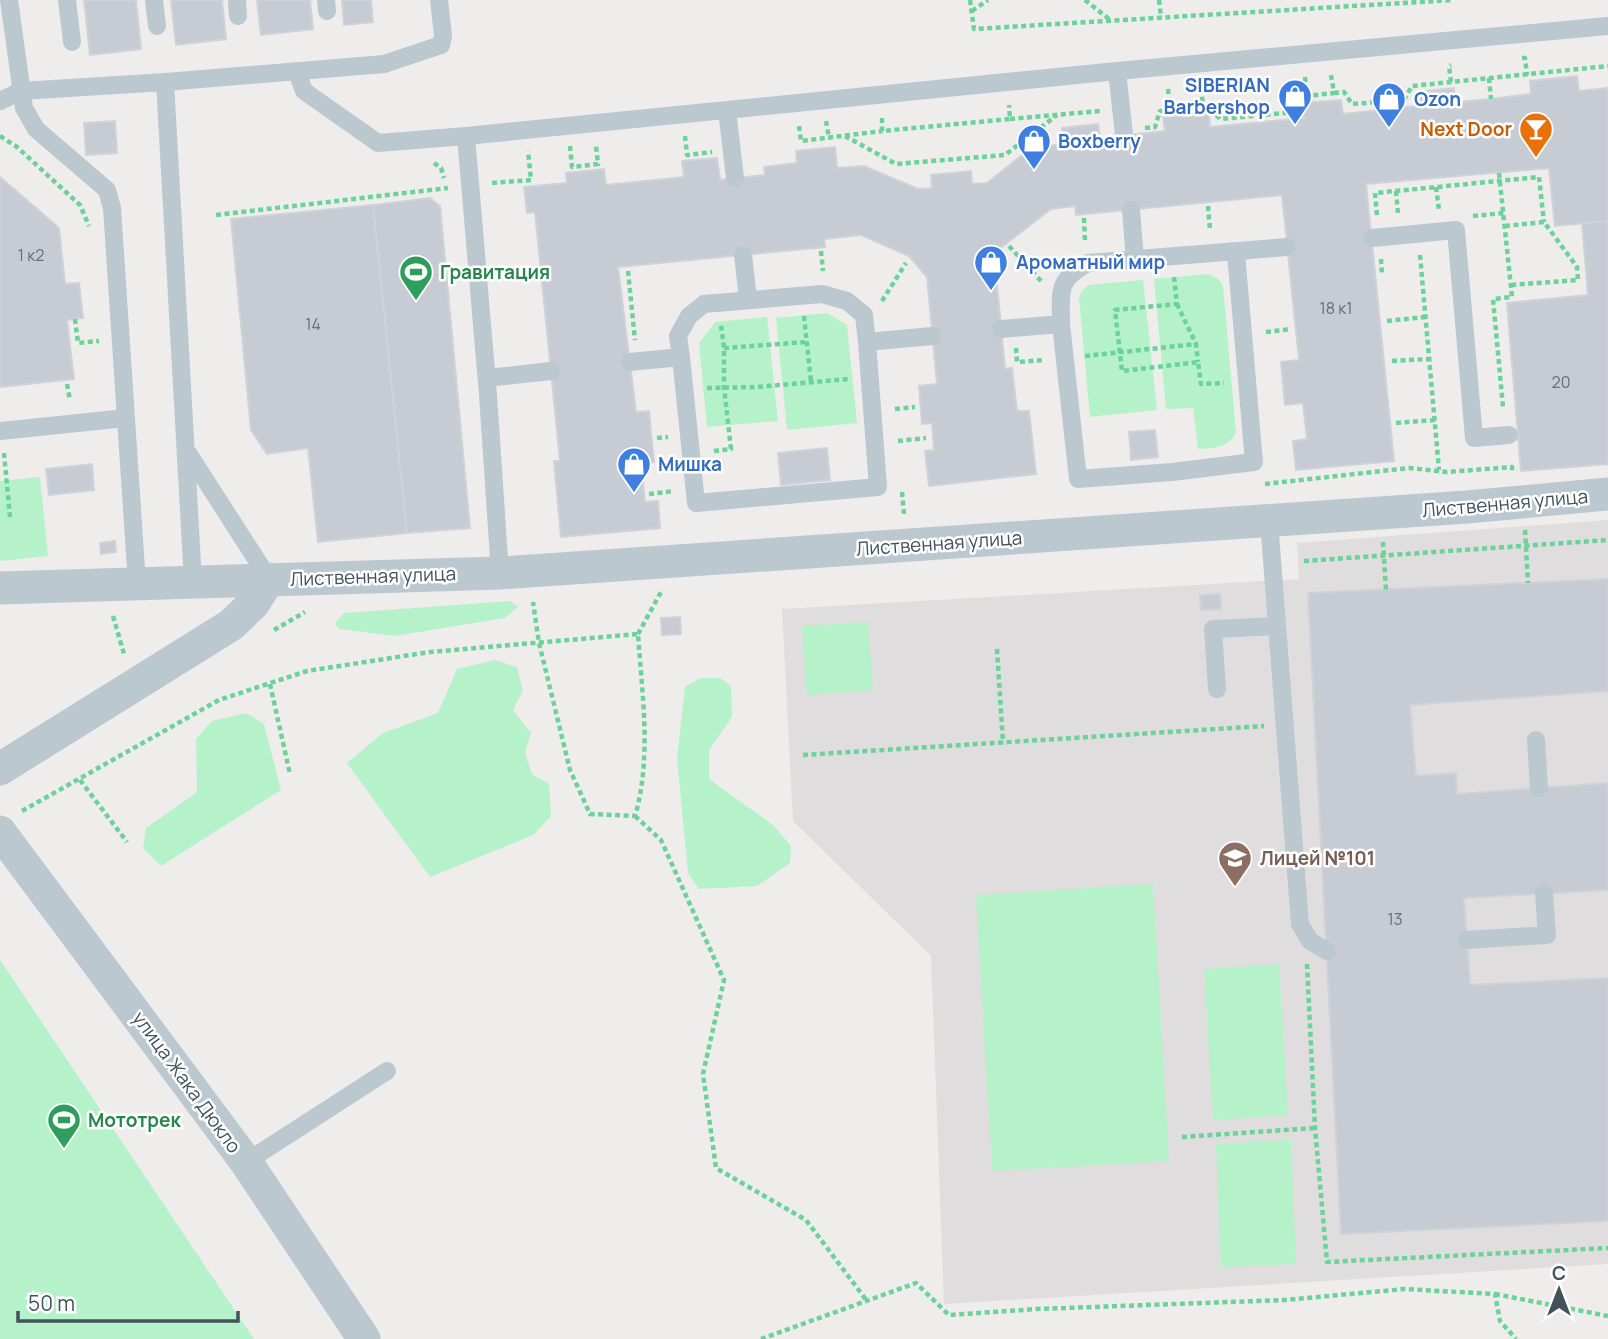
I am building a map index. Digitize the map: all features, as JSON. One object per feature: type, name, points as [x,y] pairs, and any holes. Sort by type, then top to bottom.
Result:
[{"type":"street","name":"Лиственная улица","points":[[0,589],[500,573],[1467,507],[1608,494]]},
{"type":"street","name":"Лиственная улица","points":[[0,769],[231,625],[253,604],[269,579]]},
{"type":"street","name":"улица Жака Дюкло","points":[[6,825],[246,1162],[364,1339]]},
{"type":"lane","points":[[9,0],[24,108],[36,129],[107,190],[112,208],[126,418],[122,584]]},
{"type":"lane","points":[[67,0],[72,42]]},
{"type":"lane","points":[[154,0],[157,26]]},
{"type":"lane","points":[[0,101],[21,91],[384,64],[441,45],[443,36],[439,0]]},
{"type":"lane","points":[[297,72],[304,91],[378,143],[728,119],[1117,71],[1608,26]]},
{"type":"lane","points":[[1117,71],[1119,93],[1129,132]]},
{"type":"lane","points":[[165,82],[193,582]]},
{"type":"lane","points":[[728,119],[735,178]]},
{"type":"lane","points":[[466,136],[487,378],[500,573]]},
{"type":"lane","points":[[1131,210],[1135,259]]},
{"type":"lane","points":[[1375,237],[1456,230],[1474,438],[1508,436]]},
{"type":"lane","points":[[1236,253],[1254,461],[1159,473],[1078,479],[1061,324],[1061,292],[1068,274],[1088,263],[1287,247]]},
{"type":"lane","points":[[743,255],[748,299]]},
{"type":"lane","points":[[822,293],[847,301],[864,315],[878,486],[696,503],[678,336],[689,316],[704,304],[748,299],[822,293]]},
{"type":"lane","points":[[1003,329],[1061,324]]},
{"type":"lane","points":[[867,342],[932,336]]},
{"type":"lane","points":[[634,362],[681,357]]},
{"type":"lane","points":[[487,378],[551,371]]},
{"type":"lane","points":[[1,430],[126,418]]},
{"type":"lane","points":[[186,450],[269,579]]},
{"type":"lane","points":[[1275,520],[1277,626],[1300,924],[1310,941],[1327,951]]},
{"type":"lane","points":[[1217,689],[1213,629],[1277,626]]},
{"type":"lane","points":[[1536,740],[1539,788]]},
{"type":"lane","points":[[1466,940],[1547,935],[1544,893]]},
{"type":"lane","points":[[246,1162],[387,1070]]},
{"type":"path","points":[[970,0],[974,29],[1452,0]]},
{"type":"path","points":[[972,11],[988,0]]},
{"type":"path","points":[[1085,0],[1110,20]]},
{"type":"path","points":[[1159,0],[1161,17]]},
{"type":"path","points":[[1307,0],[1308,9]]},
{"type":"path","points":[[1525,58],[1527,75]]},
{"type":"path","points":[[1449,66],[1451,82]]},
{"type":"path","points":[[1129,132],[1155,127],[1160,111],[1209,107],[1220,119],[1296,112],[1301,96],[1344,92],[1352,104],[1404,100],[1412,86],[1608,66]]},
{"type":"path","points":[[1292,78],[1344,73]]},
{"type":"path","points":[[1331,74],[1334,93]]},
{"type":"path","points":[[1305,76],[1307,96]]},
{"type":"path","points":[[1489,78],[1491,99]]},
{"type":"path","points":[[1190,86],[1201,85],[1203,107]]},
{"type":"path","points":[[1119,93],[1179,87]]},
{"type":"path","points":[[1168,88],[1170,110]]},
{"type":"path","points":[[1009,102],[1010,119]]},
{"type":"path","points":[[798,120],[801,141],[1112,110]]},
{"type":"path","points":[[881,112],[882,131]]},
{"type":"path","points":[[845,136],[896,164],[1005,155],[1057,115]]},
{"type":"path","points":[[826,117],[828,138]]},
{"type":"path","points":[[724,151],[687,155],[685,131],[728,119]]},
{"type":"path","points":[[0,136],[18,147],[80,205],[90,228]]},
{"type":"path","points":[[559,143],[570,142],[572,167],[585,166],[598,164],[596,139]]},
{"type":"path","points":[[487,172],[488,184],[531,180],[527,146]]},
{"type":"path","points":[[1499,173],[1513,296],[1493,299],[1503,407]]},
{"type":"path","points":[[1382,275],[1375,237],[1375,193],[1539,177],[1544,222],[1577,267],[1578,280],[1511,285]]},
{"type":"path","points":[[216,215],[470,184]]},
{"type":"path","points":[[1436,187],[1440,218]]},
{"type":"path","points":[[1396,191],[1399,222]]},
{"type":"path","points":[[1208,206],[1210,234]]},
{"type":"path","points":[[1079,245],[1088,242],[1084,218]]},
{"type":"path","points":[[1505,226],[1544,222]]},
{"type":"path","points":[[1418,234],[1440,470]]},
{"type":"path","points":[[1009,246],[1042,282]]},
{"type":"path","points":[[821,251],[823,271]]},
{"type":"path","points":[[1172,257],[1177,304],[1196,344],[1201,384],[1247,381]]},
{"type":"path","points":[[874,296],[880,304],[906,263]]},
{"type":"path","points":[[628,271],[634,362]]},
{"type":"path","points":[[1040,291],[1049,271]]},
{"type":"path","points":[[811,382],[800,273],[835,272]]},
{"type":"path","points":[[671,454],[731,449],[718,303]]},
{"type":"path","points":[[1177,304],[1115,310],[1122,371],[1198,362]]},
{"type":"path","points":[[1387,321],[1426,317]]},
{"type":"path","points":[[75,319],[78,343],[99,341]]},
{"type":"path","points":[[98,329],[100,353]]},
{"type":"path","points":[[1003,329],[1006,339],[1016,339],[1017,362],[1196,344]]},
{"type":"path","points":[[1262,333],[1291,329]]},
{"type":"path","points":[[724,348],[807,342]]},
{"type":"path","points":[[1392,361],[1429,359]]},
{"type":"path","points":[[1046,360],[1047,372]]},
{"type":"path","points":[[684,390],[757,387],[891,375],[895,418]]},
{"type":"path","points":[[67,384],[70,403]]},
{"type":"path","points":[[58,404],[79,402]]},
{"type":"path","points":[[894,410],[915,408]]},
{"type":"path","points":[[1396,423],[1435,420]]},
{"type":"path","points":[[668,426],[676,502]]},
{"type":"path","points":[[1,430],[10,517]]},
{"type":"path","points":[[896,434],[898,454]]},
{"type":"path","points":[[897,441],[926,438]]},
{"type":"path","points":[[1499,468],[1512,467]]},
{"type":"path","points":[[1275,520],[1277,471]]},
{"type":"path","points":[[649,494],[675,491]]},
{"type":"path","points":[[901,491],[904,515]]},
{"type":"path","points":[[1525,526],[1528,583]]},
{"type":"path","points":[[1383,536],[1386,590]]},
{"type":"path","points":[[1304,561],[1608,540]]},
{"type":"path","points":[[635,816],[642,791],[644,724],[638,634],[667,581]]},
{"type":"path","points":[[122,584],[114,624],[134,685]]},
{"type":"path","points":[[532,590],[540,643],[570,770],[590,814],[635,816],[661,840],[724,980],[703,1074],[716,1168],[806,1220],[867,1301]]},
{"type":"path","points":[[268,634],[313,609]]},
{"type":"path","points":[[6,825],[219,700],[307,671],[430,652],[638,634]]},
{"type":"path","points":[[997,649],[1003,743]]},
{"type":"path","points":[[270,684],[290,774]]},
{"type":"path","points":[[803,755],[1286,724]]},
{"type":"path","points":[[80,780],[127,842]]},
{"type":"path","points":[[1310,941],[1307,962],[1315,1128],[1327,1262],[1608,1248]]},
{"type":"path","points":[[1182,1137],[1315,1128]]},
{"type":"path","points":[[761,1339],[916,1283],[949,1315],[1285,1300],[1404,1289],[1495,1294],[1608,1316]]},
{"type":"path","points":[[1495,1294],[1500,1321],[1516,1339]]},
{"type":"shaded area","name":"Лицей №101","points":[[1608,520],[1608,1264],[944,1304],[931,956],[793,821],[782,609],[1299,579],[1297,543]]},
{"type":"green space","points":[[1208,274],[1218,279],[1223,286],[1236,433],[1225,444],[1198,449],[1193,408],[1166,409],[1154,279]]},
{"type":"green space","points":[[1143,280],[1157,410],[1090,417],[1079,298],[1081,292],[1088,285]]},
{"type":"green space","points":[[827,313],[847,325],[857,423],[787,430],[776,318]]},
{"type":"green space","points":[[767,317],[778,421],[707,427],[699,343],[715,322]]},
{"type":"green space","points":[[40,477],[48,556],[0,561],[0,481]]},
{"type":"green space","points":[[510,601],[518,607],[505,618],[394,636],[339,629],[335,623],[344,613]]},
{"type":"green space","points":[[868,622],[873,690],[807,695],[802,626]]},
{"type":"green space","points":[[495,660],[517,667],[523,691],[513,710],[531,733],[525,753],[532,774],[549,784],[551,816],[533,835],[430,877],[347,763],[383,733],[438,713],[457,669]]},
{"type":"green space","points":[[700,678],[720,678],[731,686],[732,717],[709,750],[709,779],[773,825],[791,846],[790,863],[757,886],[699,889],[688,873],[677,758],[685,687]]},
{"type":"green space","points":[[246,713],[264,724],[281,790],[161,866],[143,848],[146,828],[197,792],[196,739],[212,721]]},
{"type":"green space","points":[[1153,884],[1169,1161],[992,1171],[976,895]]},
{"type":"green space","name":"Мототрек","points":[[0,960],[254,1339],[0,1339]]},
{"type":"green space","points":[[1279,964],[1288,1115],[1213,1120],[1204,969]]},
{"type":"green space","points":[[1291,1140],[1296,1264],[1221,1267],[1216,1144]]},
{"type":"building","points":[[84,0],[136,0],[141,49],[90,55]]},
{"type":"building","points":[[171,0],[222,0],[226,39],[176,45]]},
{"type":"building","points":[[257,0],[310,0],[313,29],[261,35]]},
{"type":"building","points":[[342,0],[371,0],[373,22],[344,25]]},
{"type":"building","points":[[1577,76],[1579,91],[1608,88],[1608,221],[1555,226],[1549,168],[1366,184],[1394,461],[1296,470],[1293,441],[1307,439],[1303,403],[1285,405],[1281,362],[1299,360],[1282,195],[1076,215],[1075,206],[1051,209],[994,253],[1005,369],[1012,368],[1017,411],[1029,411],[1036,474],[929,486],[925,451],[934,450],[932,423],[922,424],[919,386],[937,384],[927,277],[909,256],[861,235],[824,239],[825,247],[618,267],[636,412],[649,411],[654,462],[641,463],[645,502],[658,501],[660,528],[561,537],[554,461],[560,461],[535,212],[527,213],[524,187],[567,183],[566,173],[604,169],[606,185],[684,177],[682,161],[717,158],[720,180],[765,175],[764,167],[797,163],[796,151],[835,147],[837,168],[864,166],[918,189],[932,188],[931,175],[971,171],[972,184],[987,183],[1031,148],[1064,144],[1062,128],[1098,124],[1100,138],[1165,131],[1163,117],[1209,113],[1210,127],[1304,118],[1302,103],[1341,100],[1343,114],[1417,106],[1416,92],[1454,88],[1455,102],[1531,94],[1530,81]]},
{"type":"building","points":[[115,121],[117,153],[86,155],[84,123]]},
{"type":"building","points":[[0,177],[59,228],[65,284],[79,283],[83,318],[67,320],[74,379],[0,387]]},
{"type":"building","name":"Гравитация","points":[[430,198],[440,206],[470,528],[407,533],[373,205]]},
{"type":"building","points":[[373,205],[407,533],[318,542],[308,448],[267,454],[251,430],[231,219]]},
{"type":"building","points":[[1608,221],[1608,464],[1521,471],[1507,303],[1588,295],[1582,223]]},
{"type":"building","points":[[1155,430],[1158,457],[1131,460],[1129,432]]},
{"type":"building","points":[[827,448],[830,480],[781,485],[778,453]]},
{"type":"building","points":[[92,464],[94,490],[49,495],[46,469]]},
{"type":"building","points":[[115,541],[116,552],[101,554],[100,543]]},
{"type":"building","points":[[1608,579],[1608,691],[1410,705],[1416,776],[1456,773],[1457,794],[1608,783],[1608,890],[1464,898],[1470,985],[1608,978],[1608,1221],[1341,1234],[1308,593]]},
{"type":"building","points":[[1220,594],[1221,609],[1201,610],[1200,595]]},
{"type":"building","points":[[680,617],[681,634],[662,635],[661,618]]},
{"type":"place","name":"SIBERIAN Barbershop","points":[[1295,126]]},
{"type":"place","name":"Ozon","points":[[1389,129]]},
{"type":"place","name":"Next Door","points":[[1536,159]]},
{"type":"place","name":"Boxberry","points":[[1034,171]]},
{"type":"place","name":"Ароматный мир","points":[[991,292]]},
{"type":"place","name":"Гравитация","points":[[416,302]]},
{"type":"place","name":"Мишка","points":[[634,494]]},
{"type":"place","name":"Лицей №101","points":[[1235,888]]},
{"type":"place","name":"Мототрек","points":[[64,1150]]}]
